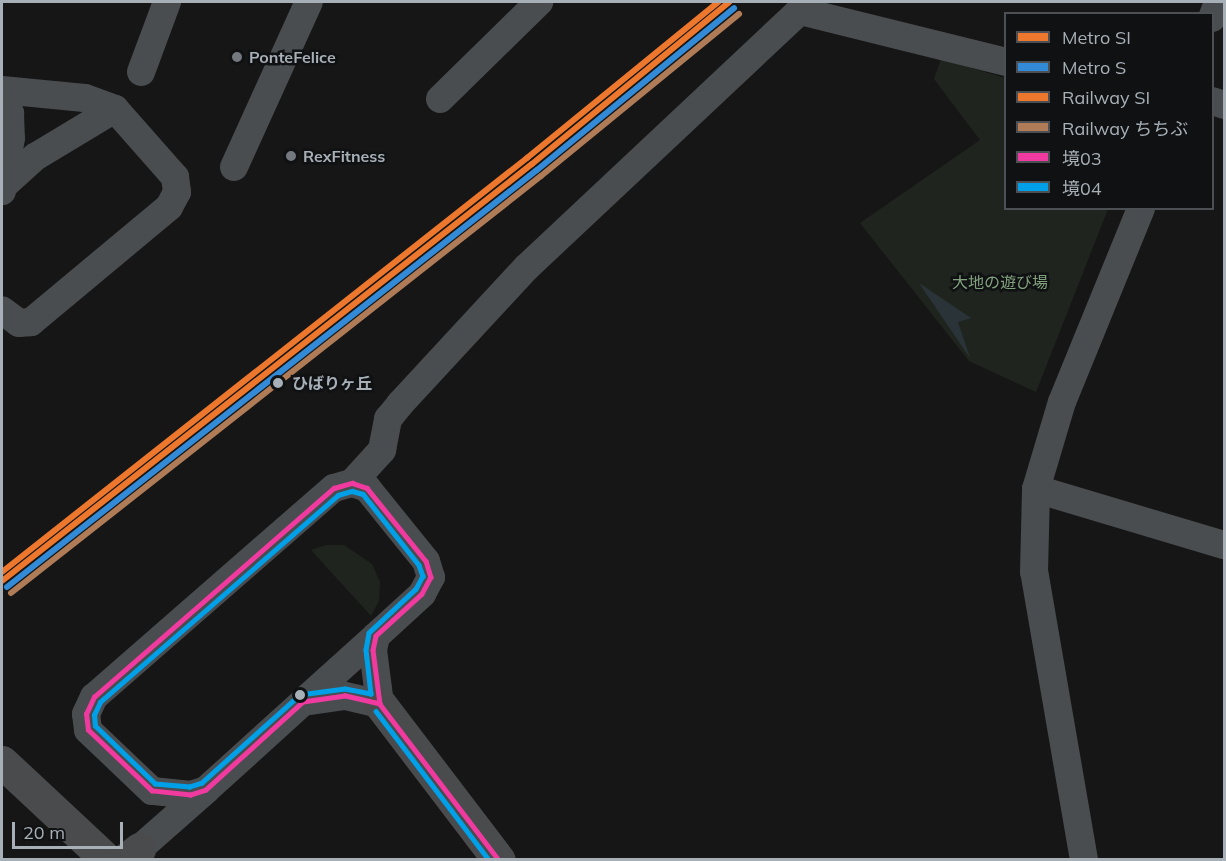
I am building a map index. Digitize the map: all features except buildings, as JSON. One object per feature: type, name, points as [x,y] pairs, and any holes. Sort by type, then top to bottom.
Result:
[{"type":"main road","points":[[380,704],[499,860]]},
{"type":"main road","points":[[2,762],[107,860]]},
{"type":"street","points":[[141,72],[167,2]]},
{"type":"street","points":[[234,167],[309,2]]},
{"type":"street","points":[[440,99],[538,2]]},
{"type":"street","points":[[206,790],[192,795],[153,791],[88,730],[86,714],[94,697],[334,488],[352,483],[382,450],[388,419],[400,404],[527,267],[800,11],[1004,62]]},
{"type":"street","points":[[2,310],[19,323],[31,322],[169,207],[177,192],[176,177],[115,109],[86,98],[2,91],[10,113],[11,138],[3,191]]},
{"type":"street","points":[[3,191],[35,157],[115,109]]},
{"type":"street","points":[[1084,860],[1034,572],[1036,489],[1062,402],[1140,210]]},
{"type":"street","points":[[132,854],[422,594],[431,577],[426,561],[367,488],[352,483]]},
{"type":"street","points":[[1036,489],[1224,545]]},
{"type":"street","points":[[303,702],[345,696],[380,704],[373,650],[376,636]]},
{"type":"street","points":[[132,854],[147,838],[154,812],[153,791]]},
{"type":"green space","name":"大地の遊び場","points":[[941,59],[1004,78],[1004,210],[1108,210],[1036,392],[969,361],[860,223],[980,140],[934,79]]},
{"type":"green space","points":[[326,545],[344,545],[372,564],[380,582],[379,601],[371,616],[311,550]]},
{"type":"shaded area","points":[[919,283],[971,318],[958,322],[970,358]]},
{"type":"metro line","name":"SI","points":[[2,581],[532,164],[729,2]]},
{"type":"metro line","name":"S","points":[[7,587],[537,170],[734,8]]},
{"type":"rail line","name":"SI","points":[[2,572],[527,158],[718,2]]},
{"type":"rail line","name":"ちちぶ","points":[[11,593],[541,176],[739,14]]},
{"type":"transit line","name":"境03","points":[[352,483],[367,488],[426,561],[431,577],[422,594],[376,636],[373,650],[380,704],[345,696],[303,702],[206,790],[191,795],[152,791],[88,730],[86,714],[94,697],[334,488],[352,483]]},
{"type":"transit line","name":"境04","points":[[352,491],[363,494],[419,565],[423,576],[416,589],[369,633],[366,650],[371,694],[345,689],[300,695],[202,783],[190,787],[155,784],[95,726],[94,715],[100,702],[338,495],[352,491]]},
{"type":"transit line","name":"境03","points":[[380,704],[499,860]]},
{"type":"transit line","name":"境04","points":[[376,711],[489,860]]},
{"type":"place","name":"PonteFelice","points":[[237,57]]},
{"type":"place","name":"RexFitness","points":[[291,156]]},
{"type":"place","name":"ひばりヶ丘","points":[[278,383]]}]
